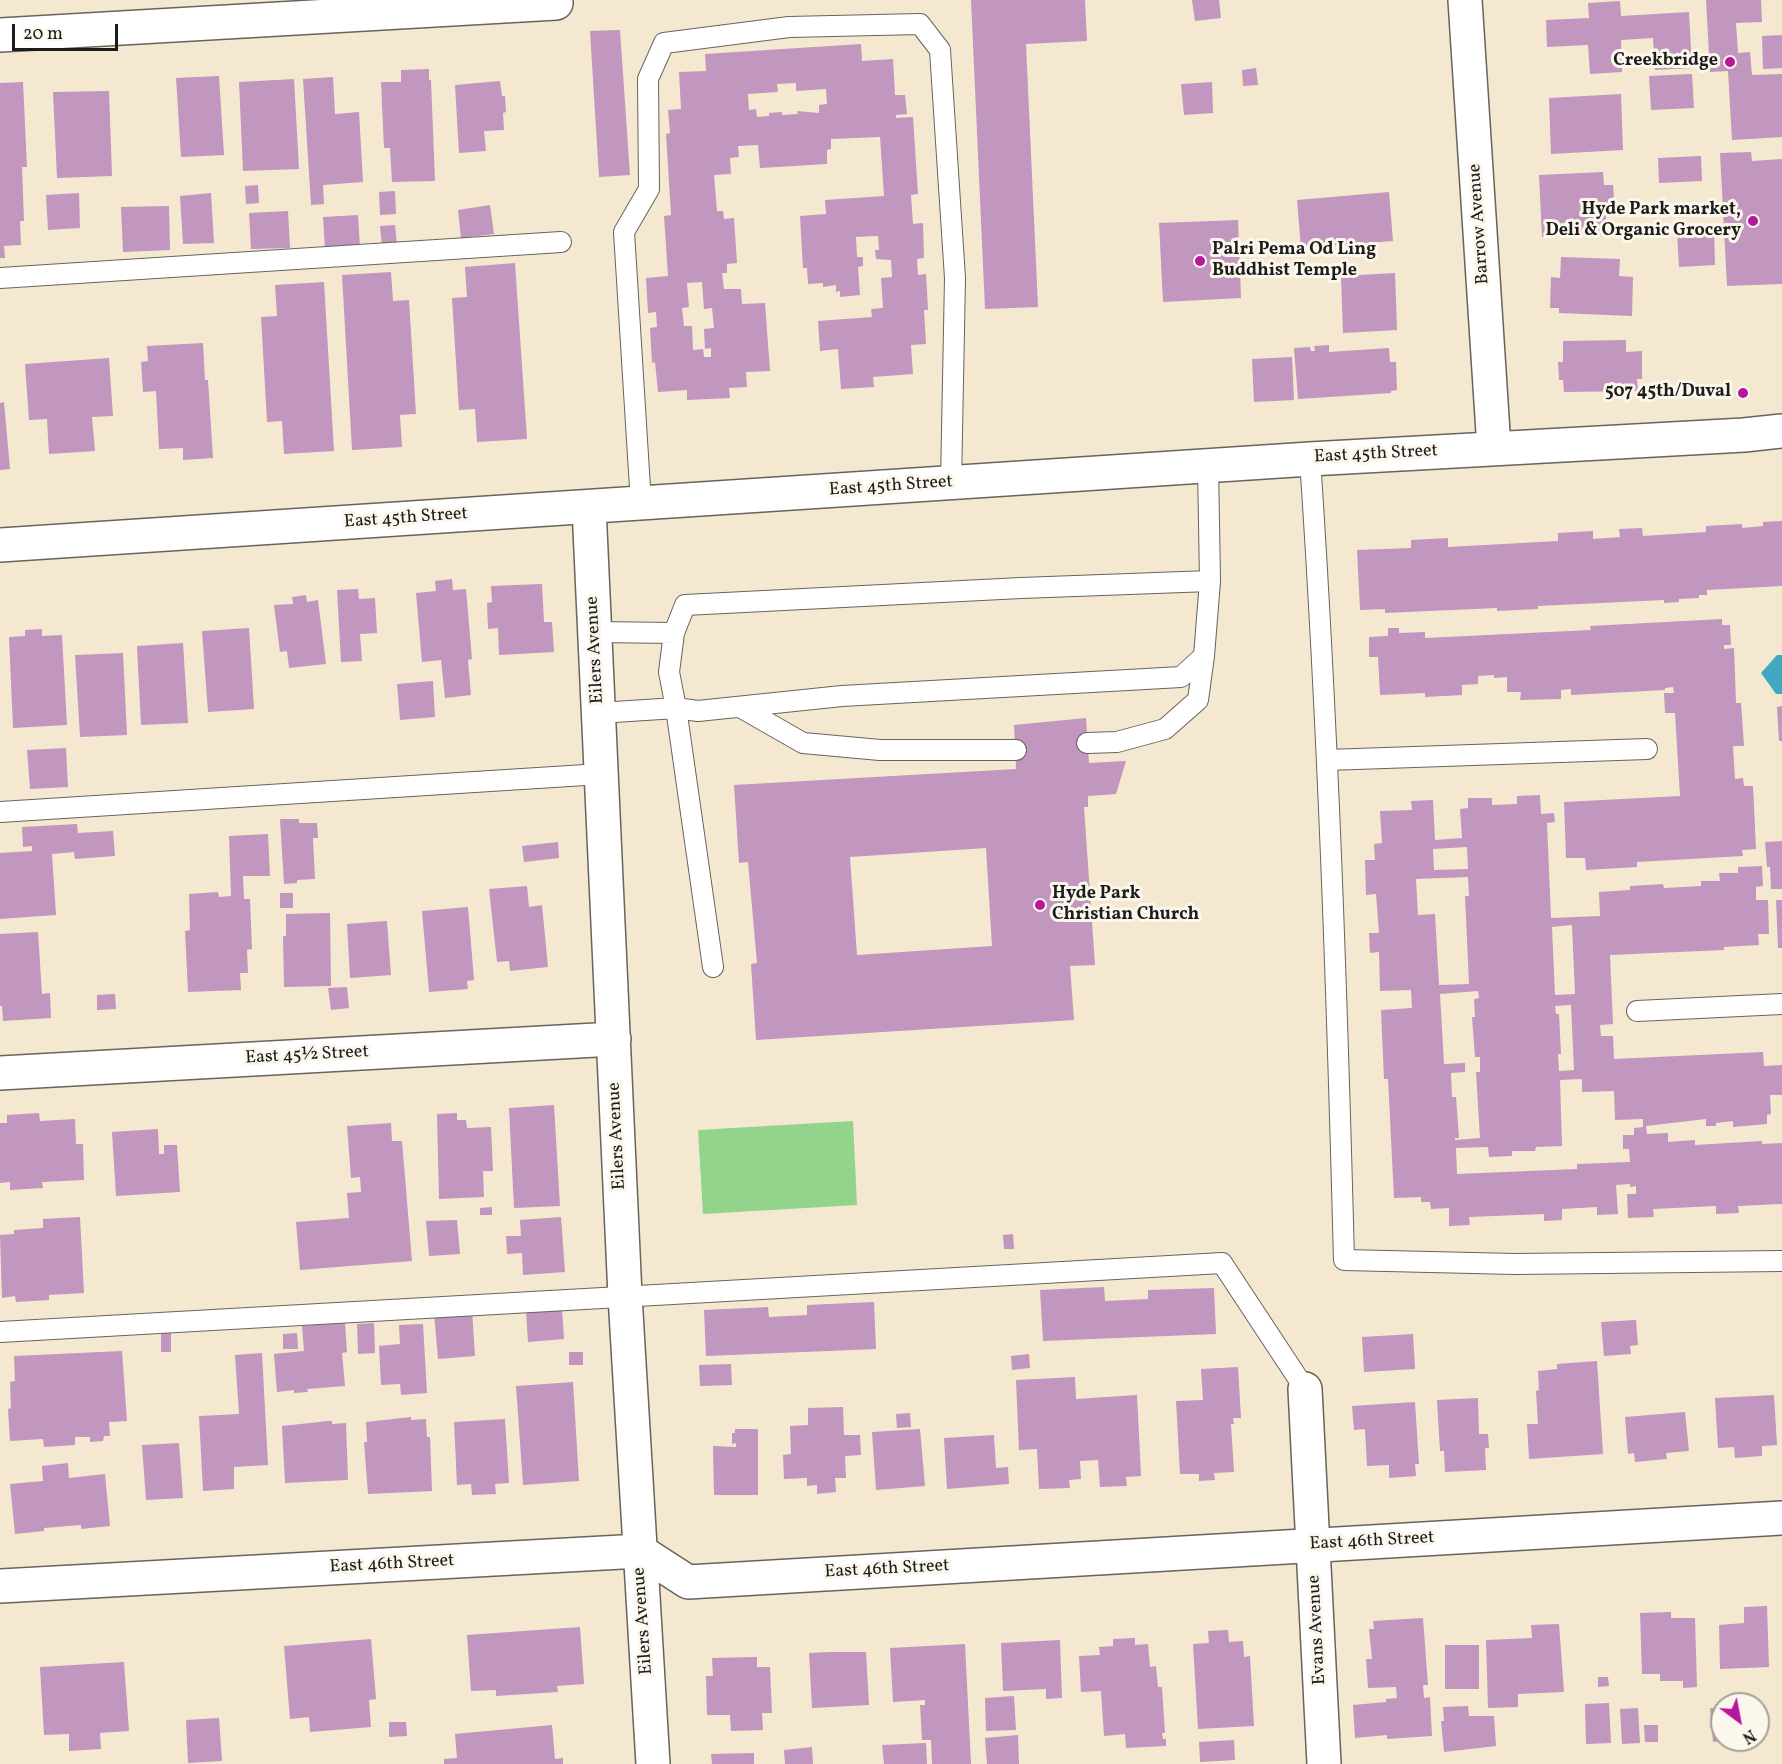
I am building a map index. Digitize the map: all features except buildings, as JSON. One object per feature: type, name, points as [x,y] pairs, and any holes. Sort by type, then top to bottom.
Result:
[{"type":"street","name":"Barrow Avenue","points":[[1465,0],[1494,448]]},
{"type":"street","points":[[0,35],[556,1]]},
{"type":"street","name":"East 45th Street","points":[[0,545],[1208,465],[1782,431]]},
{"type":"street","name":"Eilers Avenue","points":[[589,507],[625,1296],[653,1764]]},
{"type":"street","name":"East 45½ Street","points":[[0,1074],[614,1039]]},
{"type":"street","name":"Evans Avenue","points":[[1305,1389],[1324,1764]]},
{"type":"street","name":"East 46th Street","points":[[0,1586],[640,1551],[688,1582],[1782,1518]]},
{"type":"lane","points":[[641,504],[624,232],[649,189],[648,79],[664,43],[789,27],[920,24],[940,50],[955,278],[951,483]]},
{"type":"lane","points":[[0,278],[561,242]]},
{"type":"lane","points":[[1310,459],[1320,611],[1337,978],[1344,1260],[1515,1264],[1782,1261]]},
{"type":"lane","points":[[1087,743],[1117,742],[1165,729],[1197,700],[1204,656],[1210,581],[1208,465]]},
{"type":"lane","points":[[713,967],[669,672],[674,633],[685,604],[1210,581]]},
{"type":"lane","points":[[595,633],[674,633]]},
{"type":"lane","points":[[599,713],[676,708],[698,711],[842,696],[1181,677],[1204,656]]},
{"type":"lane","points":[[740,707],[803,743],[880,750],[1016,750]]},
{"type":"lane","points":[[1327,760],[1647,749]]},
{"type":"lane","points":[[0,812],[601,774]]},
{"type":"lane","points":[[1637,1011],[1782,1004]]},
{"type":"lane","points":[[0,1332],[1222,1263],[1305,1389]]},
{"type":"green space","points":[[853,1121],[857,1205],[703,1214],[698,1130]]},
{"type":"water","points":[[1777,655],[1782,655],[1782,694],[1776,694],[1761,673]]},
{"type":"place","name":"Creekbridge","points":[[1730,62]]},
{"type":"place","name":"Hyde Park market, Deli & Organic Grocery","points":[[1753,221]]},
{"type":"place","name":"Palri Pema Od Ling Buddhist Temple","points":[[1200,261]]},
{"type":"place","name":"507 45th/Duval","points":[[1743,393]]},
{"type":"place","name":"Hyde Park Christian Church","points":[[1040,905]]}]
